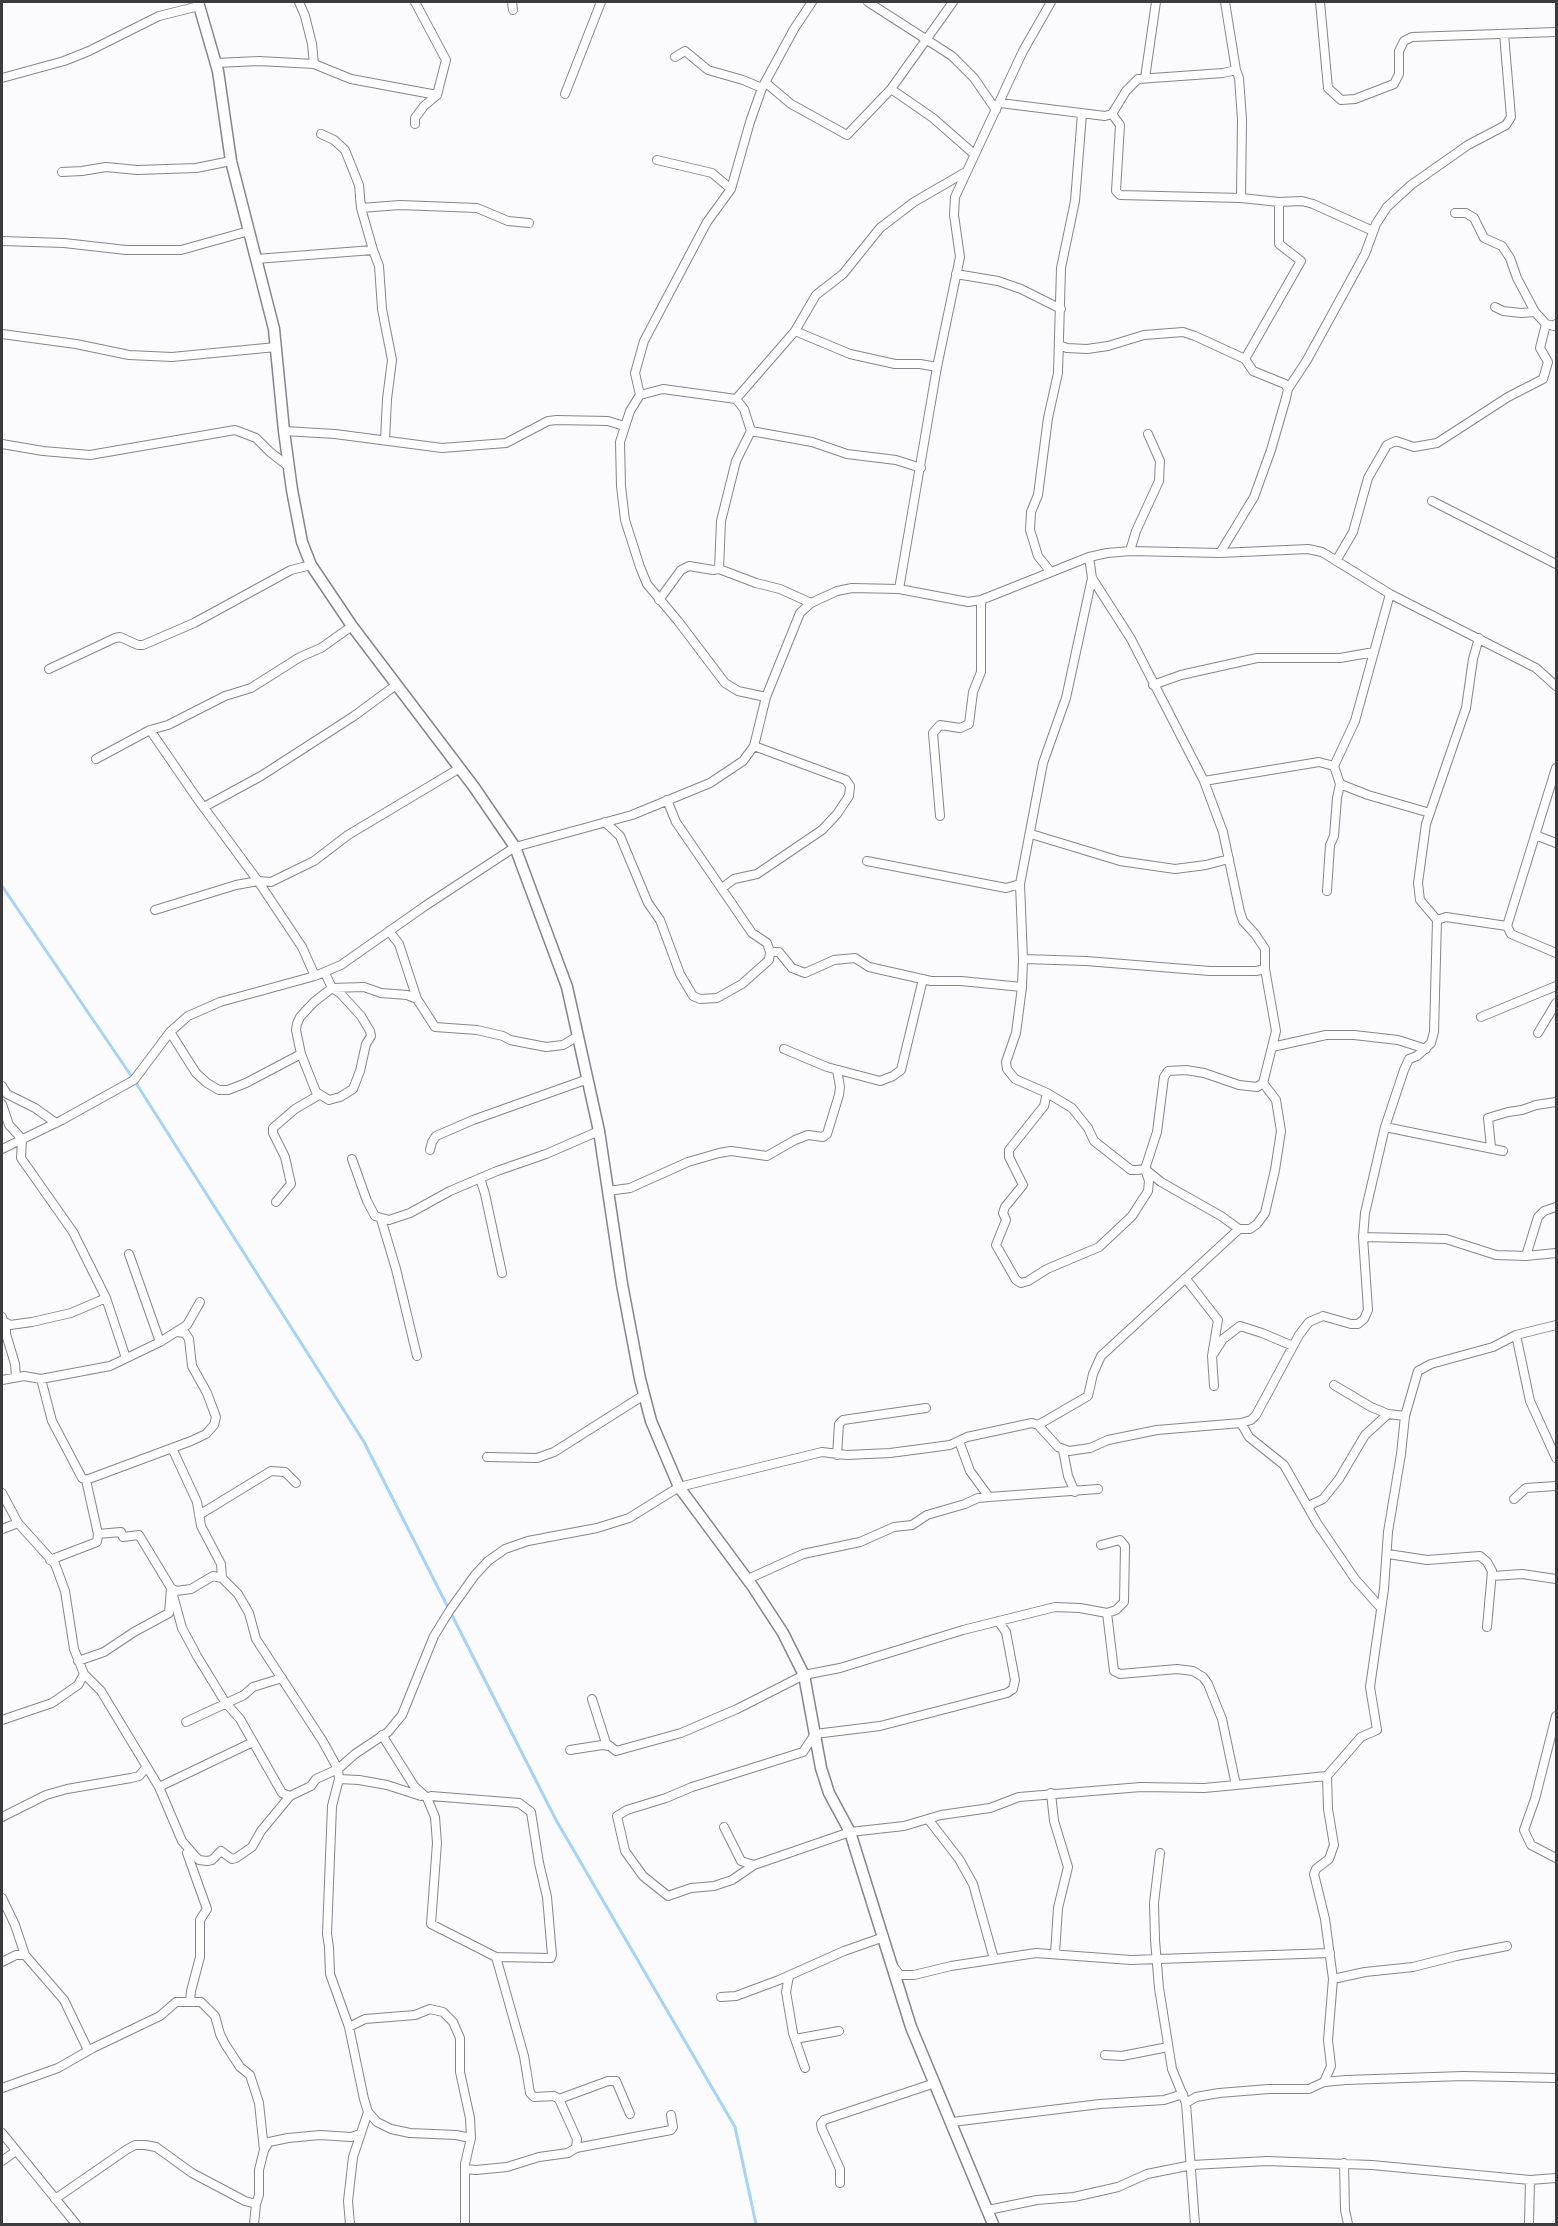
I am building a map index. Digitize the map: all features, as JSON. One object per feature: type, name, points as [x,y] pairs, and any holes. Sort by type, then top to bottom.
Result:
[{"type":"street","points":[[299,2],[306,16],[314,64]]},
{"type":"street","points":[[415,2],[446,60],[437,95],[424,106],[415,118],[415,124]]},
{"type":"street","points":[[565,94],[601,2]]},
{"type":"street","points":[[766,697],[738,692],[725,683],[678,621],[647,585],[626,520],[621,486],[620,442],[624,426],[639,395],[635,373],[644,341],[707,222],[731,189],[750,122],[764,86],[794,29],[812,2]]},
{"type":"street","points":[[868,2],[952,56],[998,106],[1105,116],[1112,114],[1131,86],[1138,80],[1236,70]]},
{"type":"street","points":[[675,57],[685,51],[708,70],[764,86],[847,135],[891,89],[953,2]]},
{"type":"street","points":[[899,589],[937,367],[960,258],[954,216],[955,196],[1023,51],[1052,2]]},
{"type":"street","points":[[1144,78],[1156,2]]},
{"type":"street","points":[[1225,2],[1239,78],[1242,119],[1241,198]]},
{"type":"street","points":[[1320,2],[1328,88],[1341,100],[1355,99],[1394,84],[1399,74],[1399,51],[1404,41],[1412,37],[1557,32]]},
{"type":"street","points":[[2,78],[64,61],[89,51],[159,15],[198,4],[216,63],[231,161],[274,329],[288,466],[302,542],[311,565],[352,626],[460,768],[515,847],[567,987],[599,1131],[622,1284],[651,1421],[679,1487],[748,1579],[783,1634],[804,1675],[821,1768],[829,1792],[850,1832],[911,2027],[993,2224]]},
{"type":"street","points":[[1220,553],[1254,497],[1271,450],[1288,389],[1307,360],[1365,254],[1373,231],[1387,207],[1411,185],[1468,145],[1506,125],[1511,117],[1504,34]]},
{"type":"street","points":[[216,63],[259,61],[314,64],[351,79],[437,95]]},
{"type":"street","points":[[891,89],[933,118],[974,154]]},
{"type":"street","points":[[1050,571],[1038,556],[1030,530],[1031,512],[1038,495],[1048,418],[1058,373],[1060,268],[1075,201],[1082,114]]},
{"type":"street","points":[[1112,114],[1120,125],[1116,191],[1118,194],[1241,198],[1279,202],[1302,201],[1373,231]]},
{"type":"street","points":[[321,134],[334,140],[345,150],[359,185],[361,208],[379,266],[381,309],[392,360],[385,440]]},
{"type":"street","points":[[657,160],[712,173],[731,189]]},
{"type":"street","points":[[62,172],[106,167],[137,170],[196,168],[231,161]]},
{"type":"street","points":[[736,399],[795,331],[816,295],[843,274],[880,228],[914,202],[964,174]]},
{"type":"street","points":[[1245,359],[1301,261],[1279,244],[1279,202]]},
{"type":"street","points":[[361,208],[400,205],[477,208],[508,221],[529,223]]},
{"type":"street","points":[[1455,213],[1466,213],[1474,218],[1484,238],[1502,246],[1535,312],[1546,324],[1554,326],[1557,324]]},
{"type":"street","points":[[2,241],[64,243],[126,250],[181,250],[249,231]]},
{"type":"street","points":[[256,259],[374,250]]},
{"type":"street","points":[[956,274],[998,281],[1030,292],[1060,309]]},
{"type":"street","points":[[1495,307],[1521,314],[1535,312]]},
{"type":"street","points":[[1336,561],[1353,532],[1368,478],[1387,445],[1396,441],[1414,447],[1437,443],[1508,397],[1543,379],[1548,362],[1540,348],[1546,324]]},
{"type":"street","points":[[795,331],[850,354],[895,364],[937,367]]},
{"type":"street","points":[[1059,345],[1067,348],[1087,349],[1108,346],[1144,335],[1183,332],[1245,359],[1253,371],[1285,384],[1288,389]]},
{"type":"street","points":[[2,334],[76,344],[129,355],[172,357],[276,347]]},
{"type":"street","points":[[639,395],[663,389],[736,399],[744,409],[751,431],[736,460],[721,521],[719,569]]},
{"type":"street","points":[[284,431],[335,434],[442,448],[506,443],[548,421],[608,421],[624,426]]},
{"type":"street","points":[[2,444],[42,451],[90,455],[235,430],[256,438],[288,466]]},
{"type":"street","points":[[751,431],[812,442],[847,454],[896,460],[921,468]]},
{"type":"street","points":[[1130,551],[1136,531],[1159,481],[1160,461],[1148,434]]},
{"type":"street","points":[[1432,501],[1557,564]]},
{"type":"street","points":[[2,1149],[56,1123],[134,1080],[170,1032],[188,1016],[202,1009],[320,974],[341,965],[515,847],[632,815],[710,783],[743,761],[754,746],[766,697],[800,613],[811,603],[837,591],[852,588],[899,589],[968,602],[981,600],[1089,557],[1130,551],[1220,553],[1308,549],[1322,552],[1390,594],[1536,668],[1557,686]]},
{"type":"street","points":[[1089,557],[1092,578],[1066,698],[1043,763],[1020,884],[1022,987],[1016,1032],[1006,1062],[1006,1069],[1015,1079],[1047,1093],[1072,1108],[1088,1128],[1094,1141],[1131,1170],[1145,1169],[1161,1182],[1211,1209],[1239,1230]]},
{"type":"street","points":[[49,669],[115,638],[120,637],[143,645],[194,623],[291,570],[311,565]]},
{"type":"street","points":[[659,600],[681,570],[689,566],[719,569],[780,589],[811,603]]},
{"type":"street","points":[[1047,1093],[1044,1106],[1008,1153],[1023,1185],[1005,1207],[1003,1213],[1006,1220],[996,1245],[1016,1280],[1021,1283],[1099,1246],[1132,1216],[1148,1191],[1149,1181],[1145,1169],[1157,1132],[1164,1077],[1168,1071],[1186,1070],[1204,1073],[1239,1085],[1257,1087],[1263,1083],[1276,1031],[1265,969],[1265,949],[1243,921],[1223,832],[1204,781],[1131,639],[1092,578]]},
{"type":"street","points":[[1327,891],[1330,845],[1334,836],[1340,784],[1334,766],[1355,721],[1390,594]]},
{"type":"street","points":[[940,816],[933,733],[940,725],[960,728],[969,724],[973,692],[981,672],[981,600]]},
{"type":"street","points":[[96,759],[150,730],[168,725],[225,696],[251,688],[300,657],[321,648],[352,626]]},
{"type":"street","points":[[1063,1450],[1090,1448],[1108,1440],[1157,1430],[1241,1423],[1256,1415],[1293,1346],[1309,1322],[1323,1316],[1351,1324],[1358,1324],[1364,1319],[1368,1310],[1363,1237],[1365,1213],[1385,1127],[1409,1059],[1426,1049],[1431,1043],[1434,1032],[1437,920],[1420,900],[1418,883],[1426,824],[1466,708],[1473,659],[1479,638]]},
{"type":"street","points":[[1153,685],[1181,675],[1257,658],[1340,658],[1374,651]]},
{"type":"street","points":[[204,807],[261,776],[354,716],[396,685]]},
{"type":"street","points":[[150,730],[258,881],[320,974],[332,988],[340,993],[361,1016],[370,1031],[371,1036],[366,1044],[353,1089],[340,1097],[328,1100],[319,1095],[301,1054],[296,1030],[300,1017],[332,988],[364,987],[381,993],[407,995],[417,999]]},
{"type":"street","points":[[722,888],[734,879],[757,874],[822,830],[849,796],[850,786],[846,780],[754,746]]},
{"type":"street","points":[[1204,781],[1319,762],[1334,766]]},
{"type":"street","points":[[155,910],[236,885],[258,881],[271,882],[314,861],[348,835],[460,768]]},
{"type":"street","points":[[1557,768],[1507,926],[1511,934],[1557,953]]},
{"type":"street","points":[[1340,784],[1368,795],[1430,813]]},
{"type":"street","points":[[605,822],[620,836],[648,903],[660,920],[680,974],[693,996],[700,999],[717,998],[742,984],[769,960],[770,952],[767,943],[752,933],[676,822],[667,800]]},
{"type":"street","points":[[1031,834],[1120,861],[1175,869],[1206,866],[1229,859]]},
{"type":"street","points":[[1535,834],[1557,843]]},
{"type":"street","points":[[867,861],[1006,888],[1020,884]]},
{"type":"street","points":[[1437,920],[1446,917],[1507,926]]},
{"type":"street","points":[[389,931],[399,944],[417,999],[435,1027],[477,1030],[510,1040],[546,1047],[563,1045],[578,1036]]},
{"type":"street","points":[[770,952],[778,952],[792,968],[805,973],[834,960],[855,958],[869,967],[923,980],[1022,987]]},
{"type":"street","points":[[1023,959],[1086,961],[1210,971],[1265,969]]},
{"type":"street","points":[[784,1049],[837,1070],[880,1081],[893,1076],[901,1070],[923,980]]},
{"type":"street","points":[[1481,1017],[1557,986]]},
{"type":"street","points":[[1538,1033],[1557,1003]]},
{"type":"street","points":[[170,1032],[196,1073],[219,1090],[228,1090],[246,1083],[301,1054]]},
{"type":"street","points":[[1272,1047],[1326,1035],[1344,1035],[1398,1040],[1426,1049]]},
{"type":"street","points":[[608,1191],[630,1188],[688,1162],[719,1153],[731,1151],[767,1156],[808,1135],[823,1137],[839,1095],[837,1070]]},
{"type":"street","points":[[430,1150],[436,1136],[473,1120],[588,1080]]},
{"type":"street","points":[[1038,1425],[1088,1396],[1093,1374],[1101,1356],[1239,1230],[1250,1229],[1265,1212],[1281,1131],[1276,1100],[1263,1083]]},
{"type":"street","points":[[2,1086],[7,1094],[35,1108],[56,1123]]},
{"type":"street","points":[[276,1202],[291,1184],[285,1157],[273,1133],[273,1128],[295,1109],[319,1095]]},
{"type":"street","points":[[1491,1148],[1488,1118],[1557,1102]]},
{"type":"street","points":[[2,1104],[9,1125],[22,1139],[21,1158],[73,1232],[106,1298],[126,1358]]},
{"type":"street","points":[[1385,1127],[1503,1151]]},
{"type":"street","points":[[352,1160],[375,1216],[389,1220],[410,1213],[480,1178],[546,1154],[599,1131]]},
{"type":"street","points":[[480,1178],[502,1273]]},
{"type":"street","points":[[1526,1256],[1538,1217],[1544,1211],[1557,1207]]},
{"type":"street","points":[[381,1219],[396,1269],[417,1356]]},
{"type":"street","points":[[1363,1237],[1446,1239],[1496,1255],[1526,1256],[1557,1253]]},
{"type":"street","points":[[129,1254],[160,1342]]},
{"type":"street","points":[[1186,1279],[1218,1320],[1212,1356],[1214,1386]]},
{"type":"street","points":[[16,1377],[14,1356],[6,1334],[4,1320],[32,1322],[71,1313],[106,1298]]},
{"type":"street","points":[[2,1380],[33,1376],[41,1379],[110,1366],[160,1342],[187,1325],[200,1302]]},
{"type":"street","points":[[1324,2082],[1331,2066],[1328,2040],[1334,1978],[1320,1894],[1314,1874],[1316,1869],[1329,1859],[1334,1845],[1328,1809],[1327,1776],[1361,1737],[1377,1730],[1370,1687],[1388,1554],[1388,1532],[1405,1416],[1418,1371],[1431,1364],[1493,1347],[1516,1335],[1557,1325]]},
{"type":"street","points":[[1212,1356],[1222,1339],[1240,1326],[1293,1346]]},
{"type":"street","points":[[86,1480],[172,1449],[206,1434],[214,1425],[216,1417],[207,1393],[192,1366],[189,1339],[185,1333],[176,1332]]},
{"type":"street","points":[[1516,1335],[1530,1401],[1557,1458]]},
{"type":"street","points":[[41,1379],[52,1421],[82,1478],[86,1480],[98,1534],[97,1542],[50,1560]]},
{"type":"street","points":[[1334,1385],[1371,1407],[1388,1414],[1405,1416]]},
{"type":"street","points":[[487,1457],[537,1458],[554,1452],[644,1395]]},
{"type":"street","points":[[837,1455],[839,1424],[843,1420],[926,1408]]},
{"type":"street","points":[[1308,1506],[1323,1498],[1339,1479],[1365,1434],[1388,1414]]},
{"type":"street","points":[[182,1841],[199,1860],[212,1860],[221,1851],[236,1858],[252,1847],[261,1831],[290,1796],[311,1786],[316,1779],[338,1769],[382,1735],[402,1715],[434,1635],[468,1584],[488,1560],[505,1549],[528,1541],[597,1528],[629,1518],[679,1487],[822,1452],[837,1455],[890,1453],[950,1445],[979,1434],[1032,1423],[1038,1425],[1063,1450],[1074,1492]]},
{"type":"street","points":[[1241,1423],[1249,1437],[1284,1465],[1355,1579],[1381,1608]]},
{"type":"street","points":[[959,1441],[970,1471],[989,1497]]},
{"type":"street","points":[[172,1449],[197,1502],[201,1526],[220,1564],[222,1578]]},
{"type":"street","points":[[199,1515],[271,1471],[285,1472],[296,1483]]},
{"type":"street","points":[[1514,1498],[1526,1488],[1557,1486]]},
{"type":"street","points":[[748,1579],[803,1554],[860,1542],[894,1527],[912,1525],[927,1515],[978,1498],[1098,1489]]},
{"type":"street","points":[[2,1493],[18,1523],[55,1564],[65,1591],[78,1661],[84,1674],[101,1691],[159,1787],[196,1875],[207,1909],[200,1920],[200,1957],[190,2002]]},
{"type":"street","points":[[2,1529],[18,1523]]},
{"type":"street","points":[[98,1534],[121,1532],[123,1538],[139,1535],[171,1588],[182,1628],[197,1656],[225,1702],[240,1719],[282,1793],[290,1796]]},
{"type":"street","points":[[570,1750],[602,1744],[616,1751],[681,1733],[737,1709],[804,1675],[840,1668],[998,1621],[1055,1607],[1080,1608],[1107,1614],[1125,1602],[1125,1546],[1120,1540],[1101,1545]]},
{"type":"street","points":[[1388,1554],[1427,1560],[1480,1556],[1492,1571],[1487,1627]]},
{"type":"street","points":[[1492,1576],[1522,1574],[1557,1579]]},
{"type":"street","points":[[171,1588],[191,1589],[206,1578],[213,1576],[222,1578],[238,1594],[249,1613],[256,1639],[322,1740],[338,1769],[339,1779],[332,1806],[327,1934],[330,1947],[330,1974],[349,2027],[368,2112],[377,2122],[391,2129],[410,2133],[471,2138]]},
{"type":"street","points":[[78,1661],[104,1652],[169,1613],[171,1588]]},
{"type":"street","points":[[1107,1614],[1114,1671],[1120,1674],[1178,1669],[1193,1671],[1203,1677],[1222,1719],[1236,1785]]},
{"type":"street","points":[[998,1621],[1006,1632],[1015,1680],[1013,1689],[1007,1693],[880,1726],[815,1734],[803,1752],[692,1786],[666,1798],[627,1810],[617,1815],[624,1851],[643,1876],[668,1896],[691,1888],[714,1886],[732,1880],[754,1865],[850,1832],[904,1826],[941,1815],[990,1808],[1019,1797],[1142,1787],[1204,1788],[1327,1776]]},
{"type":"street","points":[[2,1720],[52,1703],[78,1685],[84,1674]]},
{"type":"street","points":[[186,1722],[244,1695],[253,1687],[282,1678]]},
{"type":"street","points":[[592,1698],[601,1730],[609,1746]]},
{"type":"street","points":[[1557,1716],[1535,1799],[1524,1830],[1531,1845],[1557,1858]]},
{"type":"street","points":[[339,1779],[387,1785],[425,1797],[519,1803],[531,1812],[547,1897],[552,1955],[548,1958],[496,1957],[431,1924],[437,1843],[435,1816],[425,1797],[414,1786],[382,1735]]},
{"type":"street","points":[[159,1787],[253,1742]]},
{"type":"street","points":[[2,1817],[46,1796],[68,1789],[131,1779],[139,1776],[146,1768]]},
{"type":"street","points":[[1051,1793],[1054,1821],[1068,1867],[1058,1908],[1055,1953]]},
{"type":"street","points":[[928,1819],[959,1859],[973,1884],[994,1959]]},
{"type":"street","points":[[724,1827],[741,1861],[754,1865]]},
{"type":"street","points":[[1160,1853],[1154,1903],[1159,1988],[1172,2069],[1186,2103],[1195,2224]]},
{"type":"street","points":[[2,1898],[15,1925],[25,1955],[64,2000],[88,2050]]},
{"type":"street","points":[[721,1997],[736,1996],[884,1937]]},
{"type":"street","points":[[1334,1978],[1413,1967],[1507,1946]]},
{"type":"street","points":[[893,1966],[900,1975],[914,1975],[951,1965],[1036,1953],[1131,1960],[1330,1953]]},
{"type":"street","points":[[2,1962],[16,1955],[25,1955]]},
{"type":"street","points":[[496,1957],[524,2056],[530,2092],[534,2097],[554,2096],[559,2100],[577,2139],[576,2148]]},
{"type":"street","points":[[789,1976],[786,1992],[795,2039],[805,2068]]},
{"type":"street","points":[[2,2088],[58,2068],[88,2050],[160,2016],[176,2002],[201,2002],[215,2016],[220,2034],[240,2067],[250,2075],[259,2103],[264,2150]]},
{"type":"street","points":[[349,2027],[365,2019],[415,2014],[430,2008],[443,2012],[453,2022],[460,2038],[460,2073],[470,2118],[471,2138],[465,2169],[465,2224]]},
{"type":"street","points":[[795,2039],[839,2031]]},
{"type":"street","points":[[1105,2055],[1122,2056],[1168,2047]]},
{"type":"street","points":[[1186,2103],[1196,2097],[1218,2093],[1309,2089],[1324,2082],[1463,2076],[1557,2078]]},
{"type":"street","points":[[559,2100],[608,2081],[616,2081],[630,2114]]},
{"type":"street","points":[[840,2183],[840,2169],[822,2129],[821,2124],[824,2120],[935,2083]]},
{"type":"street","points":[[952,2122],[1100,2104],[1164,2100],[1183,2094]]},
{"type":"street","points":[[350,2224],[348,2201],[353,2157],[368,2112]]},
{"type":"street","points":[[465,2169],[507,2167],[539,2157],[568,2153],[576,2148],[671,2130],[673,2127],[670,2115]]},
{"type":"street","points":[[2,2133],[76,2224]]},
{"type":"street","points":[[254,2224],[259,2195],[259,2170],[264,2150],[269,2142],[320,2135],[351,2137],[360,2134]]},
{"type":"street","points":[[55,2199],[126,2150],[135,2145],[144,2145],[156,2147],[192,2173],[256,2204]]},
{"type":"street","points":[[2,2161],[15,2151]]},
{"type":"street","points":[[988,2210],[1037,2199],[1074,2197],[1118,2187],[1147,2174],[1192,2165],[1267,2161],[1344,2163],[1530,2180],[1557,2178]]},
{"type":"street","points":[[1344,2163],[1345,2210],[1348,2224]]},
{"type":"street","points":[[1529,2224],[1530,2180]]},
{"type":"waterway","points":[[2,886],[134,1080],[364,1442],[556,1820],[735,2127],[756,2224]]}]
